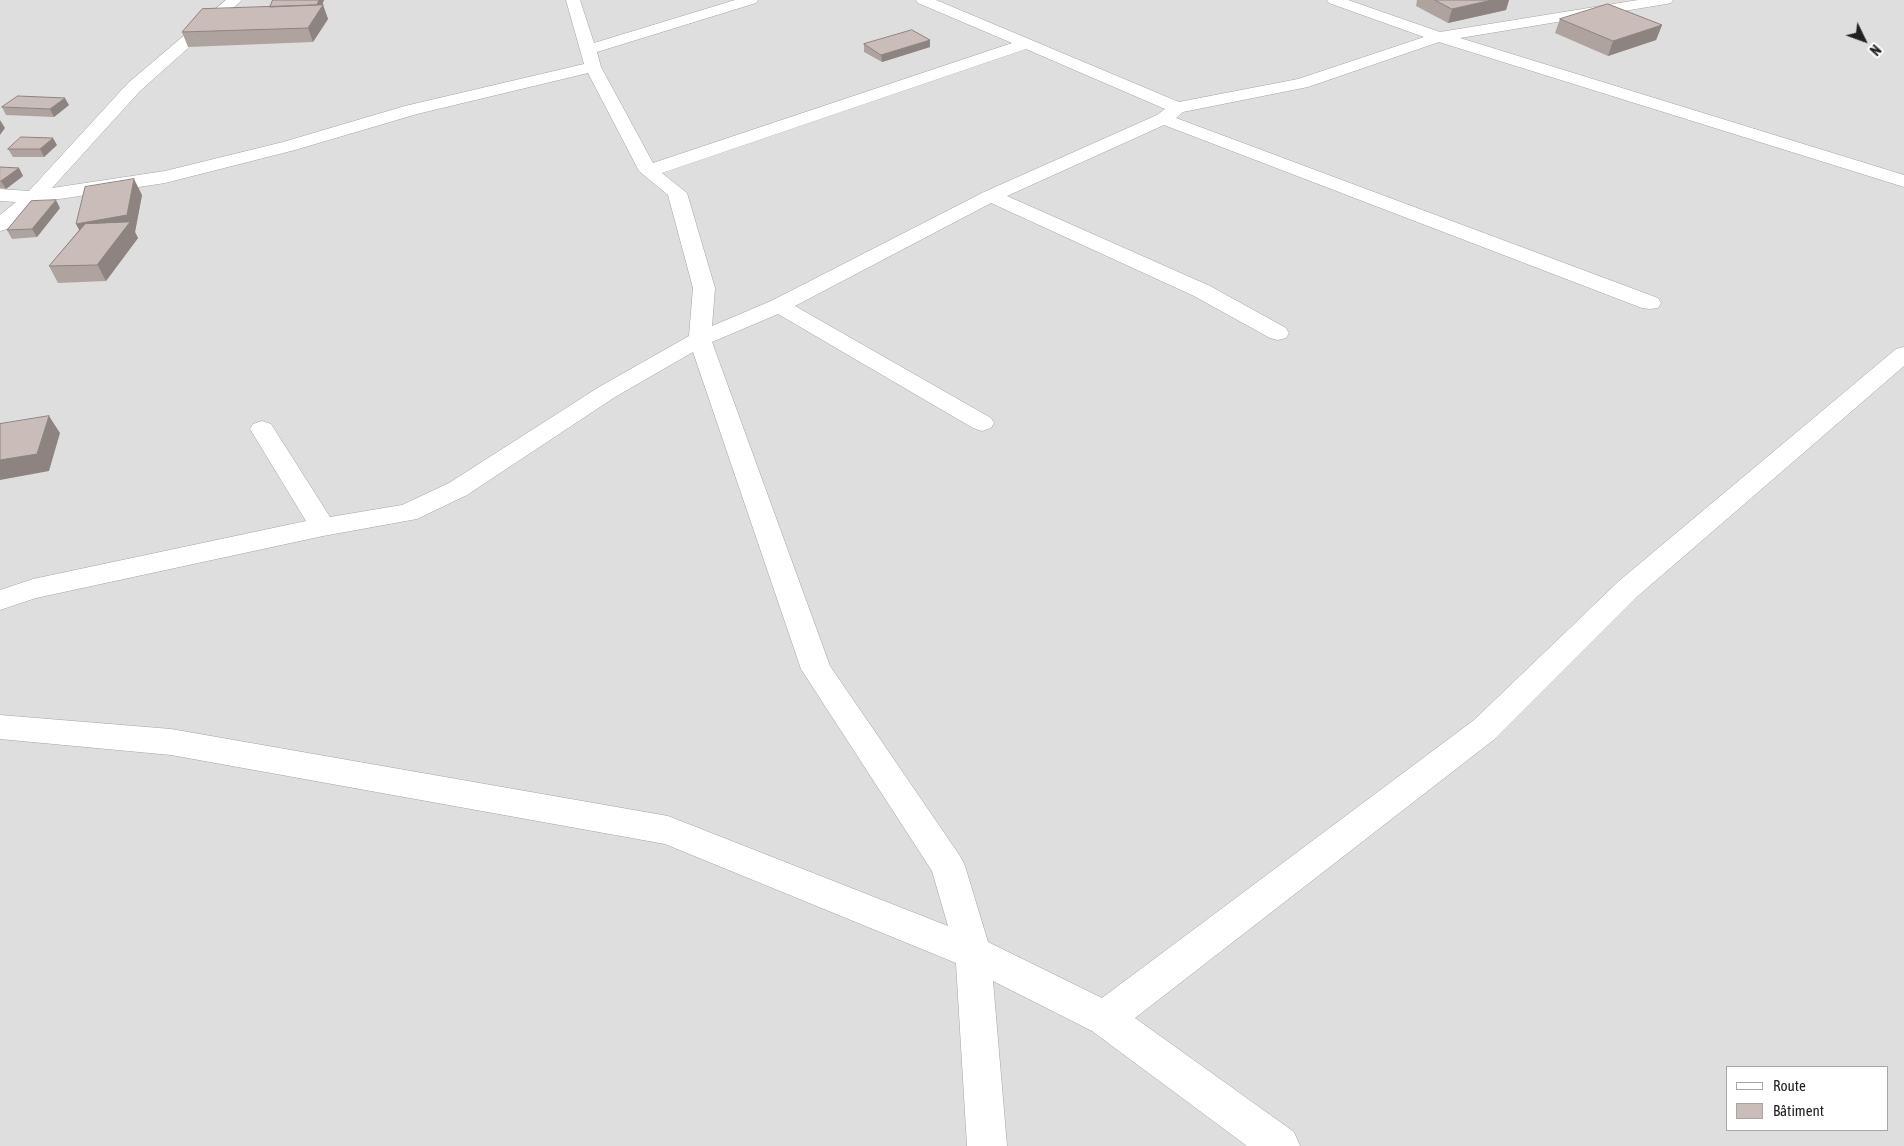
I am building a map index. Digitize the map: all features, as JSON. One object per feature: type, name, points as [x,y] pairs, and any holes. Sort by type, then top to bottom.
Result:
[{"type":"street","points":[[0,225],[34,197],[134,87],[235,0]]},
{"type":"street","points":[[573,0],[590,59],[648,171],[677,194],[704,288],[700,338],[816,669],[948,866],[973,953],[987,1146]]},
{"type":"street","points":[[0,195],[34,197],[165,177],[289,146],[420,108],[531,80],[751,0]]},
{"type":"street","points":[[923,0],[1026,44],[1170,114],[1650,303]]},
{"type":"street","points":[[1334,0],[1439,37],[1904,181]]},
{"type":"street","points":[[0,600],[34,589],[323,527],[408,513],[458,490],[607,392],[700,338],[779,306],[991,196],[1170,114],[1302,82],[1439,37],[1666,0]]},
{"type":"street","points":[[648,171],[1026,44]]},
{"type":"street","points":[[991,196],[1202,291],[1278,333]]},
{"type":"street","points":[[779,306],[982,423]]},
{"type":"street","points":[[1105,1018],[1485,729],[1628,588],[1904,354]]},
{"type":"street","points":[[262,429],[323,527]]},
{"type":"street","points":[[0,727],[171,742],[668,830],[973,953],[1105,1018],[1280,1146]]},
{"type":"shaded area","points":[[0,0],[1904,0],[1904,1146],[0,1146]]},
{"type":"building","points":[[273,0],[319,0],[317,5],[270,7]]},
{"type":"building","points":[[1435,0],[1492,0],[1452,9]]},
{"type":"building","points":[[1608,4],[1662,25],[1613,41],[1560,19]]},
{"type":"building","points":[[323,5],[308,28],[182,32],[202,9]]},
{"type":"building","points":[[912,30],[930,40],[881,55],[864,44]]},
{"type":"building","points":[[18,96],[65,98],[50,109],[2,107]]},
{"type":"building","points":[[21,137],[53,138],[40,149],[8,149]]},
{"type":"building","points":[[0,167],[19,168],[0,181]]},
{"type":"building","points":[[134,179],[127,215],[76,224],[85,187]]},
{"type":"building","points":[[56,200],[32,229],[7,230],[31,201]]},
{"type":"building","points":[[130,222],[97,265],[49,266],[85,224]]},
{"type":"building","points":[[49,416],[37,454],[0,460],[0,424]]}]
